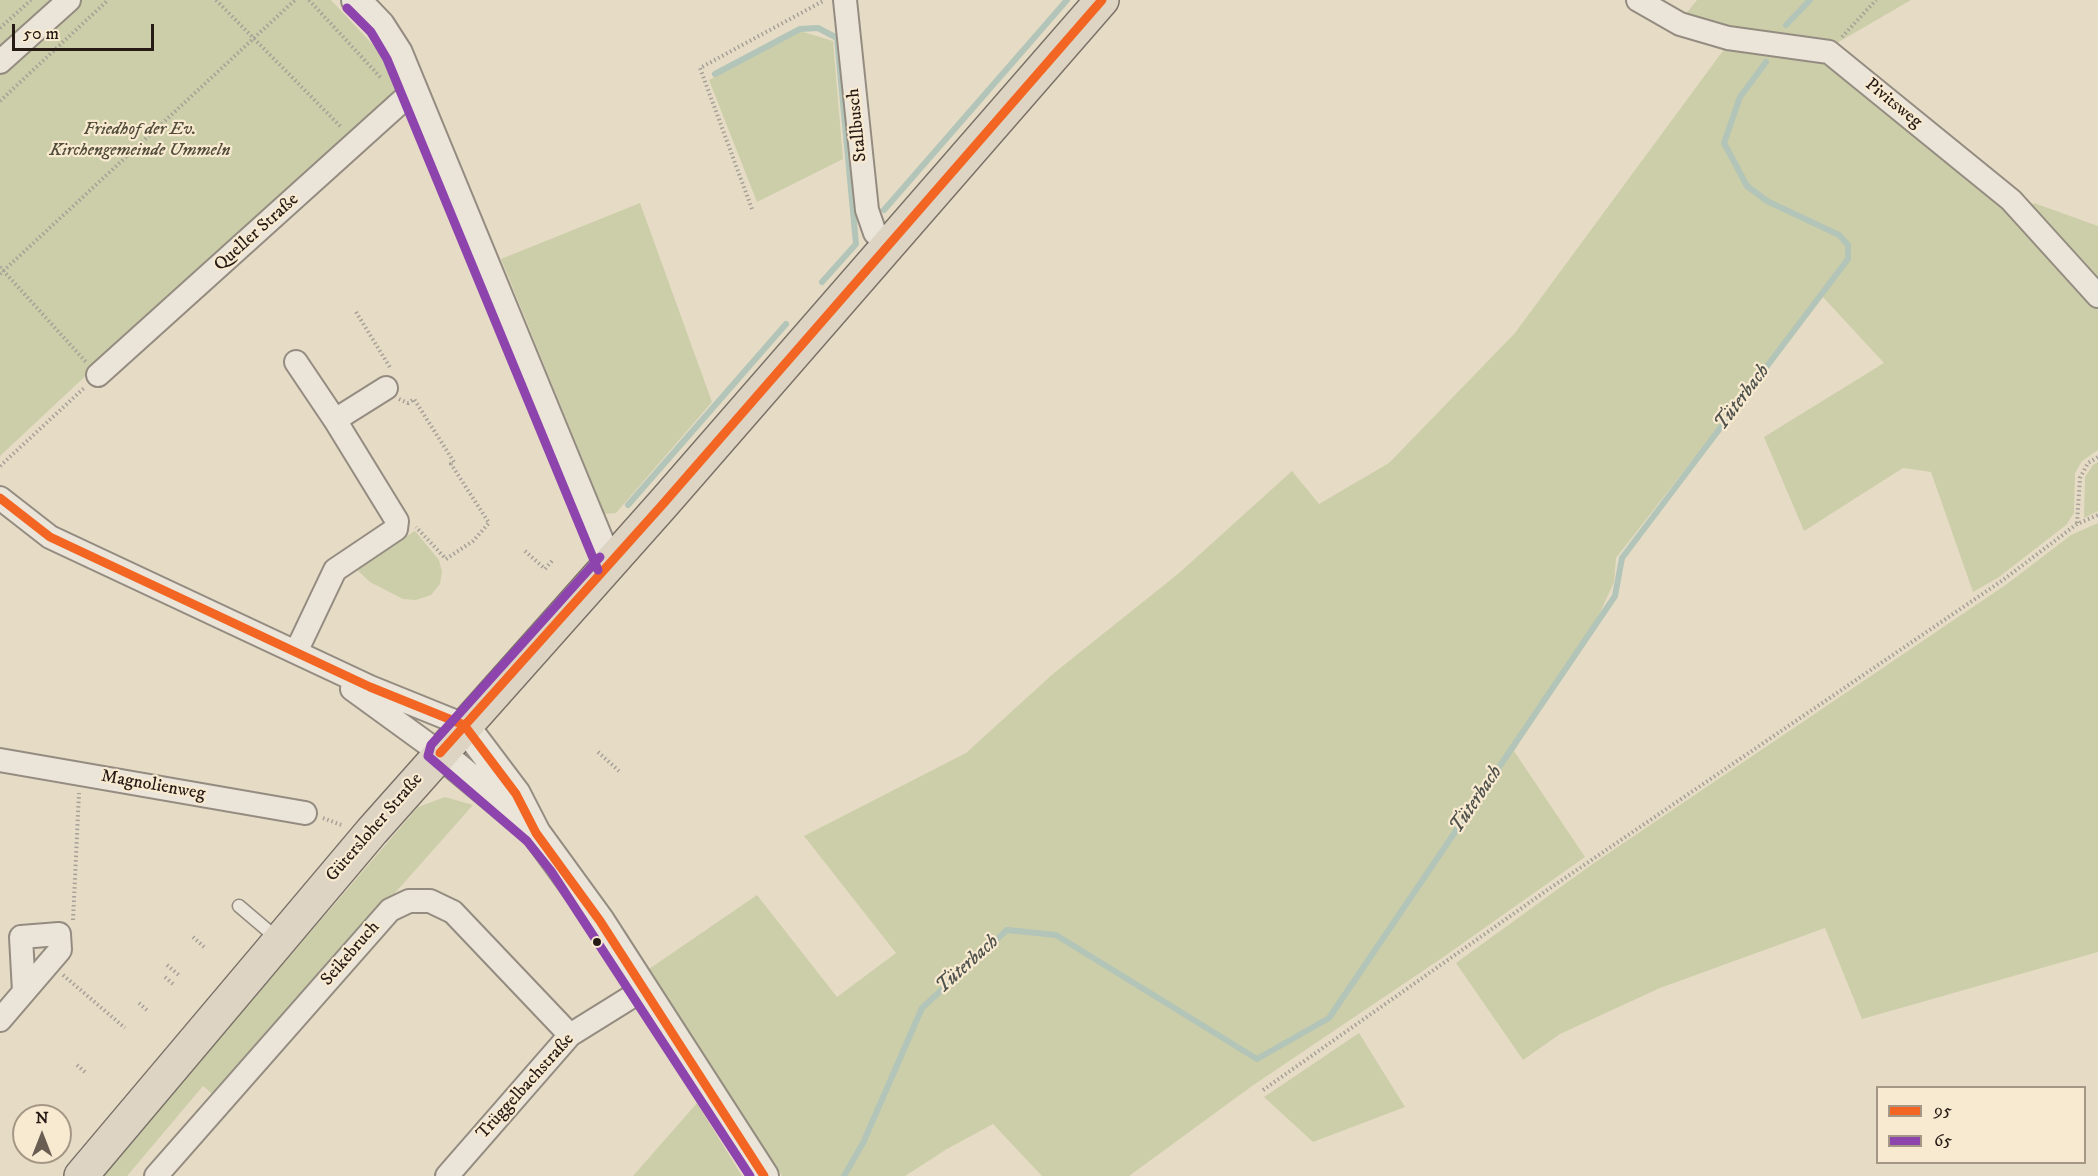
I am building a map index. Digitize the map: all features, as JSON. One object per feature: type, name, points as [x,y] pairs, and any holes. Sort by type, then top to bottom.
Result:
[{"type":"main road","name":"Gütersloher Straße","points":[[81,1176],[279,940],[464,725],[609,565],[1102,0]]},
{"type":"street","points":[[0,62],[69,0]]},
{"type":"street","points":[[356,0],[380,25],[398,53],[609,565]]},
{"type":"street","name":"Stallbusch","points":[[845,0],[867,210],[875,233],[887,244]]},
{"type":"street","points":[[1638,0],[1680,24],[1728,38],[1829,52]]},
{"type":"street","name":"Pivitsweg","points":[[1829,52],[2011,200],[2098,296]]},
{"type":"street","name":"Queller Straße","points":[[98,375],[351,131],[413,91]]},
{"type":"street","points":[[296,362],[394,515],[396,529],[335,570],[304,656]]},
{"type":"street","points":[[335,420],[386,388]]},
{"type":"street","points":[[0,498],[50,537],[304,656],[464,725],[516,794],[536,833],[567,873],[764,1176]]},
{"type":"street","points":[[304,656],[440,753],[536,833]]},
{"type":"street","name":"Magnolienweg","points":[[0,760],[305,813]]},
{"type":"street","name":"Seikebruch","points":[[156,1176],[390,910],[409,901],[430,901],[453,912],[570,1035]]},
{"type":"street","points":[[0,1020],[24,992],[54,956],[59,934],[21,937],[24,992]]},
{"type":"street","name":"Trüggelbachstraße","points":[[447,1176],[570,1035],[644,989]]},
{"type":"lane","points":[[239,906],[279,940]]},
{"type":"path","points":[[0,28],[31,0]]},
{"type":"path","points":[[0,101],[108,0]]},
{"type":"path","points":[[216,0],[351,131],[335,137]]},
{"type":"path","points":[[2,273],[295,0]]},
{"type":"path","points":[[309,0],[384,81]]},
{"type":"path","points":[[752,209],[700,68],[826,0]]},
{"type":"path","points":[[1829,52],[1876,0]]},
{"type":"path","points":[[0,267],[2,273],[98,375],[0,466]]},
{"type":"path","points":[[356,312],[392,368],[378,376],[391,395],[408,403],[414,399],[454,462],[451,464],[489,523],[473,541],[446,559],[416,526],[396,529]]},
{"type":"path","points":[[2077,524],[2080,478],[2088,462],[2098,457]]},
{"type":"path","points":[[1263,1090],[1544,893],[2002,580],[2077,524],[2098,515]]},
{"type":"path","points":[[525,551],[545,569],[552,561]]},
{"type":"path","points":[[598,752],[619,771]]},
{"type":"path","points":[[80,773],[72,936],[54,956],[125,1028]]},
{"type":"path","points":[[305,813],[340,823],[347,829]]},
{"type":"path","points":[[193,937],[204,947]]},
{"type":"path","points":[[167,965],[180,976]]},
{"type":"path","points":[[165,977],[173,984]]},
{"type":"path","points":[[139,1003],[149,1012]]},
{"type":"path","points":[[77,1065],[85,1072]]},
{"type":"green space","name":"Friedhof der Ev. Kirchengemeinde Ummeln","points":[[0,0],[331,0],[389,62],[402,93],[93,369],[0,456]]},
{"type":"green space","points":[[1697,0],[1911,0],[1837,43],[1730,30],[1685,15]]},
{"type":"green space","points":[[800,31],[833,41],[843,159],[757,202],[709,80]]},
{"type":"green space","points":[[1725,48],[1800,57],[1824,63],[1844,75],[1979,183],[2098,309],[2098,450],[2082,461],[2075,473],[2074,513],[2066,525],[1999,577],[1973,592],[1931,472],[1903,468],[1804,531],[1764,437],[1884,363],[1821,295],[1616,558],[1614,582],[1593,628],[1514,751],[1585,857],[1442,958],[1252,1086],[1129,1176],[1042,1176],[993,1124],[947,1149],[905,1176],[782,1176],[649,969],[757,895],[837,997],[896,953],[804,836],[966,753],[1054,673],[1178,574],[1292,471],[1319,504],[1389,463],[1515,333]]},
{"type":"green space","points":[[640,203],[712,402],[616,513],[605,514],[501,259]]},
{"type":"green space","points":[[2034,203],[2098,226],[2098,288],[2026,209]]},
{"type":"green space","points":[[2098,462],[2098,511],[2084,518],[2085,477],[2093,465]]},
{"type":"green space","points":[[2098,523],[2098,952],[1862,1019],[1825,928],[1660,988],[1560,1034],[1523,1060],[1456,963],[1591,865],[2007,584],[2071,535]]},
{"type":"green space","points":[[415,531],[439,560],[442,572],[440,584],[431,595],[416,600],[403,599],[370,582],[355,568]]},
{"type":"green space","points":[[445,797],[473,805],[215,1096],[203,1086],[127,1176],[101,1176],[418,807]]},
{"type":"green space","points":[[1359,1033],[1405,1107],[1313,1142],[1264,1097]]},
{"type":"green space","points":[[697,1103],[742,1176],[633,1176]]},
{"type":"waterway","points":[[884,210],[1067,0]]},
{"type":"waterway","name":"Tüterbach","points":[[1786,25],[1810,0]]},
{"type":"waterway","points":[[715,74],[800,29],[818,28],[837,38],[856,244],[822,282]]},
{"type":"waterway","name":"Tüterbach","points":[[844,1176],[863,1143],[922,1008],[1007,930],[1056,935],[1257,1059],[1329,1018],[1615,596],[1622,558],[1848,259],[1848,245],[1839,235],[1767,201],[1747,186],[1724,143],[1740,97],[1766,62]]},
{"type":"waterway","points":[[628,505],[786,324]]},
{"type":"transit line","name":"95","points":[[440,753],[663,504],[1102,0]]},
{"type":"transit line","name":"65","points":[[347,8],[371,32],[387,59],[598,570]]},
{"type":"transit line","name":"95","points":[[0,498],[50,537],[370,687],[464,725],[516,794],[536,833],[600,921],[764,1176]]},
{"type":"transit line","name":"65","points":[[600,557],[431,745],[428,756],[527,841],[551,871],[750,1176]]}]
